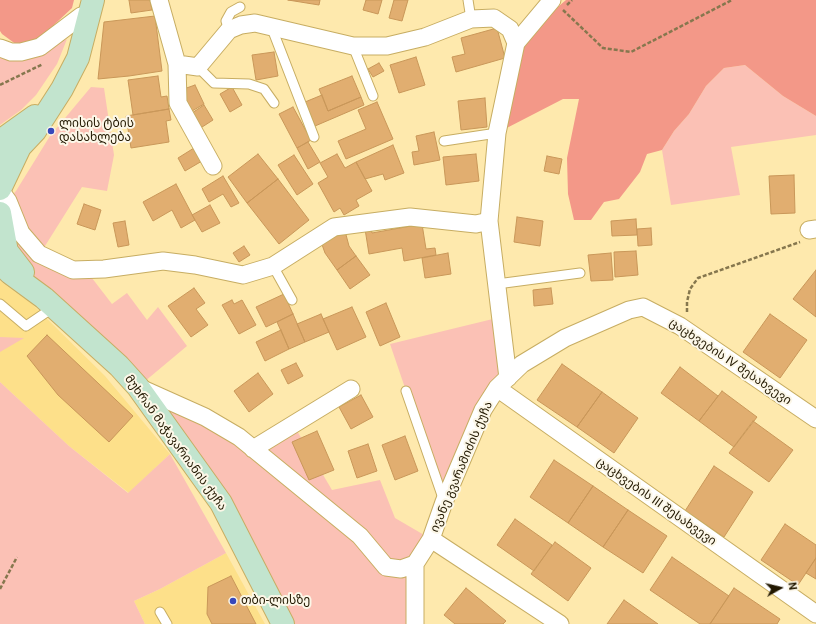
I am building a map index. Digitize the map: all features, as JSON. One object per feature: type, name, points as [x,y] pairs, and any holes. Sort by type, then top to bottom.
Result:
[{"type":"main road","points":[[0,161],[6,141],[50,104],[62,89],[78,58],[92,7]]},
{"type":"main road","points":[[0,189],[6,141]]},
{"type":"main road","points":[[0,213],[2,252]]},
{"type":"main road","name":"მუხრან მაჭავარიანის ქუჩა","points":[[2,252],[22,271],[33,288],[119,366],[138,387],[221,503],[283,624]]},
{"type":"street","points":[[159,0],[177,64],[178,103],[213,166]]},
{"type":"street","points":[[502,383],[497,284],[490,221],[497,133],[516,44],[552,0]]},
{"type":"street","points":[[0,48],[11,52],[21,52],[40,47],[92,7]]},
{"type":"street","points":[[177,64],[198,67],[230,30],[241,25],[255,23],[353,46],[387,46],[426,37],[471,19],[494,18],[510,29],[516,44]]},
{"type":"street","points":[[0,189],[8,201],[21,233],[39,254],[73,270],[104,269],[163,261],[195,265],[243,275],[273,266],[334,227],[410,217],[476,224],[490,221]]},
{"type":"street","name":"ცაცხვების IV შესახვევი","points":[[643,307],[674,323],[816,419]]},
{"type":"street","name":"ივანე გვარამიძის ქუჩა","points":[[415,564],[431,540],[444,502],[483,410],[502,383],[522,364],[565,338],[629,310],[643,307]]},
{"type":"street","name":"ცაცხვების III შესახვევი","points":[[502,383],[816,614]]},
{"type":"street","points":[[138,387],[204,417],[224,428],[253,449],[360,536],[386,567],[401,569],[415,564],[415,624]]},
{"type":"street","points":[[253,449],[351,389]]},
{"type":"street","points":[[431,540],[560,624]]},
{"type":"lane","points":[[468,0],[471,19]]},
{"type":"lane","points":[[230,30],[226,21],[230,12],[240,7]]},
{"type":"lane","points":[[271,26],[314,138]]},
{"type":"lane","points":[[353,46],[373,96]]},
{"type":"lane","points":[[198,67],[214,83],[249,84],[264,89],[274,103]]},
{"type":"lane","points":[[444,141],[497,133]]},
{"type":"lane","points":[[273,266],[292,300]]},
{"type":"lane","points":[[497,284],[580,273]]},
{"type":"lane","points":[[0,304],[26,326],[54,307]]},
{"type":"lane","points":[[406,391],[444,502]]},
{"type":"lane","points":[[160,612],[167,624]]},
{"type":"path","points":[[552,0],[603,48],[630,52],[732,0]]},
{"type":"path","points":[[0,85],[46,63]]},
{"type":"path","points":[[697,338],[687,317],[687,302],[690,289],[698,278],[800,242],[810,234]]},
{"type":"path","points":[[0,589],[18,557]]},
{"type":"shaded area","points":[[0,0],[74,0],[72,8],[39,39],[17,45],[0,31]]},
{"type":"shaded area","points":[[566,0],[816,0],[816,116],[783,96],[745,65],[724,68],[706,86],[689,114],[674,131],[662,150],[647,154],[640,172],[619,199],[604,202],[591,220],[574,220],[568,194],[567,158],[579,99],[563,99],[497,133],[516,43]]},
{"type":"shaded area","points":[[67,39],[57,64],[36,95],[21,110],[0,125],[0,52],[40,51]]},
{"type":"shaded area","points":[[745,65],[783,96],[816,116],[816,135],[731,147],[740,195],[671,205],[662,150],[674,131],[689,114],[706,86],[724,68]]},
{"type":"shaded area","points":[[91,87],[104,88],[114,155],[107,191],[82,187],[40,254],[85,269],[112,304],[127,293],[147,320],[158,307],[187,346],[138,387],[36,283],[10,242],[3,206],[16,191],[50,136]]},
{"type":"shaded area","points":[[0,281],[32,304],[105,376],[170,454],[129,493],[69,446],[0,382]]},
{"type":"shaded area","points":[[501,317],[508,378],[444,502],[390,344]]},
{"type":"shaded area","points":[[0,337],[24,338],[0,352]]},
{"type":"shaded area","points":[[0,382],[69,446],[128,493],[170,454],[226,553],[160,589],[134,601],[145,624],[0,624]]},
{"type":"shaded area","points":[[138,387],[253,449],[293,424],[332,490],[380,480],[395,518],[431,539],[415,564],[415,624],[284,624]]},
{"type":"shaded area","points":[[226,553],[265,624],[145,624],[134,601],[160,589]]},
{"type":"building","points":[[129,0],[150,0],[152,10],[131,13]]},
{"type":"building","points":[[288,0],[320,0],[319,5]]},
{"type":"building","points":[[366,0],[382,0],[378,14],[363,10]]},
{"type":"building","points":[[394,0],[408,0],[402,21],[389,18]]},
{"type":"building","points":[[155,16],[162,71],[98,79],[104,22]]},
{"type":"building","points":[[497,28],[505,58],[456,72],[452,57],[465,54],[461,38]]},
{"type":"building","points":[[274,52],[278,76],[256,80],[252,55]]},
{"type":"building","points":[[416,57],[425,85],[399,93],[390,65]]},
{"type":"building","points":[[379,63],[384,71],[373,77],[368,69]]},
{"type":"building","points":[[158,76],[161,97],[167,96],[169,109],[133,115],[128,80]]},
{"type":"building","points":[[352,76],[361,97],[328,111],[319,89]]},
{"type":"building","points":[[195,85],[204,104],[187,114],[181,90]]},
{"type":"building","points":[[232,87],[242,105],[230,112],[220,94]]},
{"type":"building","points":[[322,95],[328,111],[361,97],[364,105],[315,126],[305,102]]},
{"type":"building","points":[[485,98],[487,127],[461,130],[458,101]]},
{"type":"building","points":[[377,102],[393,139],[346,159],[338,141],[366,129],[358,110]]},
{"type":"building","points":[[204,105],[213,120],[199,129],[189,115]]},
{"type":"building","points":[[293,107],[311,140],[297,148],[279,114]]},
{"type":"building","points":[[169,109],[171,120],[166,121],[169,142],[131,148],[126,116]]},
{"type":"building","points":[[434,132],[440,160],[414,165],[412,152],[419,151],[416,136]]},
{"type":"building","points":[[308,142],[320,162],[308,169],[297,148]]},
{"type":"building","points":[[393,145],[404,173],[385,180],[383,174],[365,179],[356,162]]},
{"type":"building","points":[[194,148],[202,161],[185,171],[178,158]]},
{"type":"building","points":[[258,154],[278,179],[247,203],[228,177]]},
{"type":"building","points":[[337,154],[345,168],[356,162],[372,191],[356,200],[359,206],[344,215],[340,208],[334,212],[318,183],[328,177],[320,163]]},
{"type":"building","points":[[476,154],[479,181],[446,185],[443,157]]},
{"type":"building","points":[[294,155],[313,184],[297,195],[278,165]]},
{"type":"building","points":[[547,156],[562,159],[559,174],[544,171]]},
{"type":"building","points":[[794,175],[795,213],[771,214],[769,176]]},
{"type":"building","points":[[223,176],[239,203],[231,207],[223,194],[209,202],[202,189]]},
{"type":"building","points":[[278,179],[309,220],[279,244],[247,203]]},
{"type":"building","points":[[176,184],[195,220],[181,228],[172,210],[153,221],[143,202]]},
{"type":"building","points":[[84,204],[101,210],[95,230],[77,224]]},
{"type":"building","points":[[210,205],[220,223],[202,232],[192,215]]},
{"type":"building","points":[[517,217],[543,221],[540,246],[514,242]]},
{"type":"building","points":[[636,219],[637,235],[612,236],[611,221]]},
{"type":"building","points":[[125,221],[129,245],[118,247],[113,223]]},
{"type":"building","points":[[422,224],[426,249],[435,248],[436,255],[404,261],[402,248],[369,254],[365,229],[371,228],[372,233]]},
{"type":"building","points":[[651,228],[652,245],[638,246],[637,229]]},
{"type":"building","points":[[345,231],[349,246],[356,256],[337,270],[325,253],[320,239]]},
{"type":"building","points":[[244,246],[250,255],[239,262],[233,253]]},
{"type":"building","points":[[636,251],[638,275],[615,277],[614,252]]},
{"type":"building","points":[[448,253],[451,274],[425,278],[422,258]]},
{"type":"building","points":[[611,253],[613,280],[591,281],[588,255]]},
{"type":"building","points":[[356,256],[370,275],[350,289],[337,270]]},
{"type":"building","points":[[816,270],[816,317],[793,299]]},
{"type":"building","points":[[194,288],[205,303],[196,309],[208,325],[191,337],[168,306]]},
{"type":"building","points":[[551,288],[553,304],[534,306],[533,290]]},
{"type":"building","points":[[284,294],[293,314],[266,327],[256,307]]},
{"type":"building","points":[[232,300],[234,304],[242,300],[256,325],[239,334],[222,305]]},
{"type":"building","points":[[386,303],[400,337],[380,346],[366,312]]},
{"type":"building","points":[[352,307],[366,337],[337,350],[323,319]]},
{"type":"building","points":[[293,314],[305,342],[289,349],[277,322]]},
{"type":"building","points":[[321,314],[329,332],[305,342],[297,324]]},
{"type":"building","points":[[770,314],[807,340],[780,378],[743,352]]},
{"type":"building","points":[[281,330],[289,349],[265,361],[256,342]]},
{"type":"building","points":[[47,335],[133,416],[109,442],[58,395],[27,356]]},
{"type":"building","points":[[296,363],[303,376],[288,384],[281,370]]},
{"type":"building","points":[[562,364],[602,392],[577,427],[537,400]]},
{"type":"building","points":[[680,367],[718,396],[699,421],[661,393]]},
{"type":"building","points":[[258,373],[273,394],[249,412],[234,391]]},
{"type":"building","points":[[722,391],[757,417],[734,447],[699,421]]},
{"type":"building","points":[[602,392],[638,418],[614,453],[577,427]]},
{"type":"building","points":[[361,395],[373,417],[351,429],[339,407]]},
{"type":"building","points":[[753,421],[793,450],[769,482],[729,453]]},
{"type":"building","points":[[317,431],[334,470],[309,480],[292,442]]},
{"type":"building","points":[[405,436],[418,471],[395,480],[382,445]]},
{"type":"building","points":[[368,444],[377,471],[357,478],[348,451]]},
{"type":"building","points":[[554,460],[593,486],[568,523],[530,497]]},
{"type":"building","points":[[714,466],[753,492],[724,537],[685,511]]},
{"type":"building","points":[[593,486],[628,510],[603,547],[568,523]]},
{"type":"building","points":[[628,510],[667,536],[643,573],[603,547]]},
{"type":"building","points":[[515,519],[552,545],[534,571],[497,545]]},
{"type":"building","points":[[785,524],[816,545],[816,558],[798,585],[761,560]]},
{"type":"building","points":[[555,542],[591,568],[568,601],[531,574]]},
{"type":"building","points":[[672,557],[729,596],[710,624],[700,624],[650,590]]},
{"type":"building","points":[[816,558],[816,579],[806,573]]},
{"type":"building","points":[[231,576],[256,624],[212,624],[207,614],[208,587]]},
{"type":"building","points":[[466,588],[506,621],[503,624],[455,624],[444,615]]},
{"type":"building","points":[[734,588],[780,619],[777,624],[710,624]]},
{"type":"building","points":[[624,600],[658,624],[607,624]]},
{"type":"place","name":"ლისის ტბის დასახლება","points":[[51,131]]},
{"type":"place","name":"თბი-ლისზე","points":[[233,601]]}]
